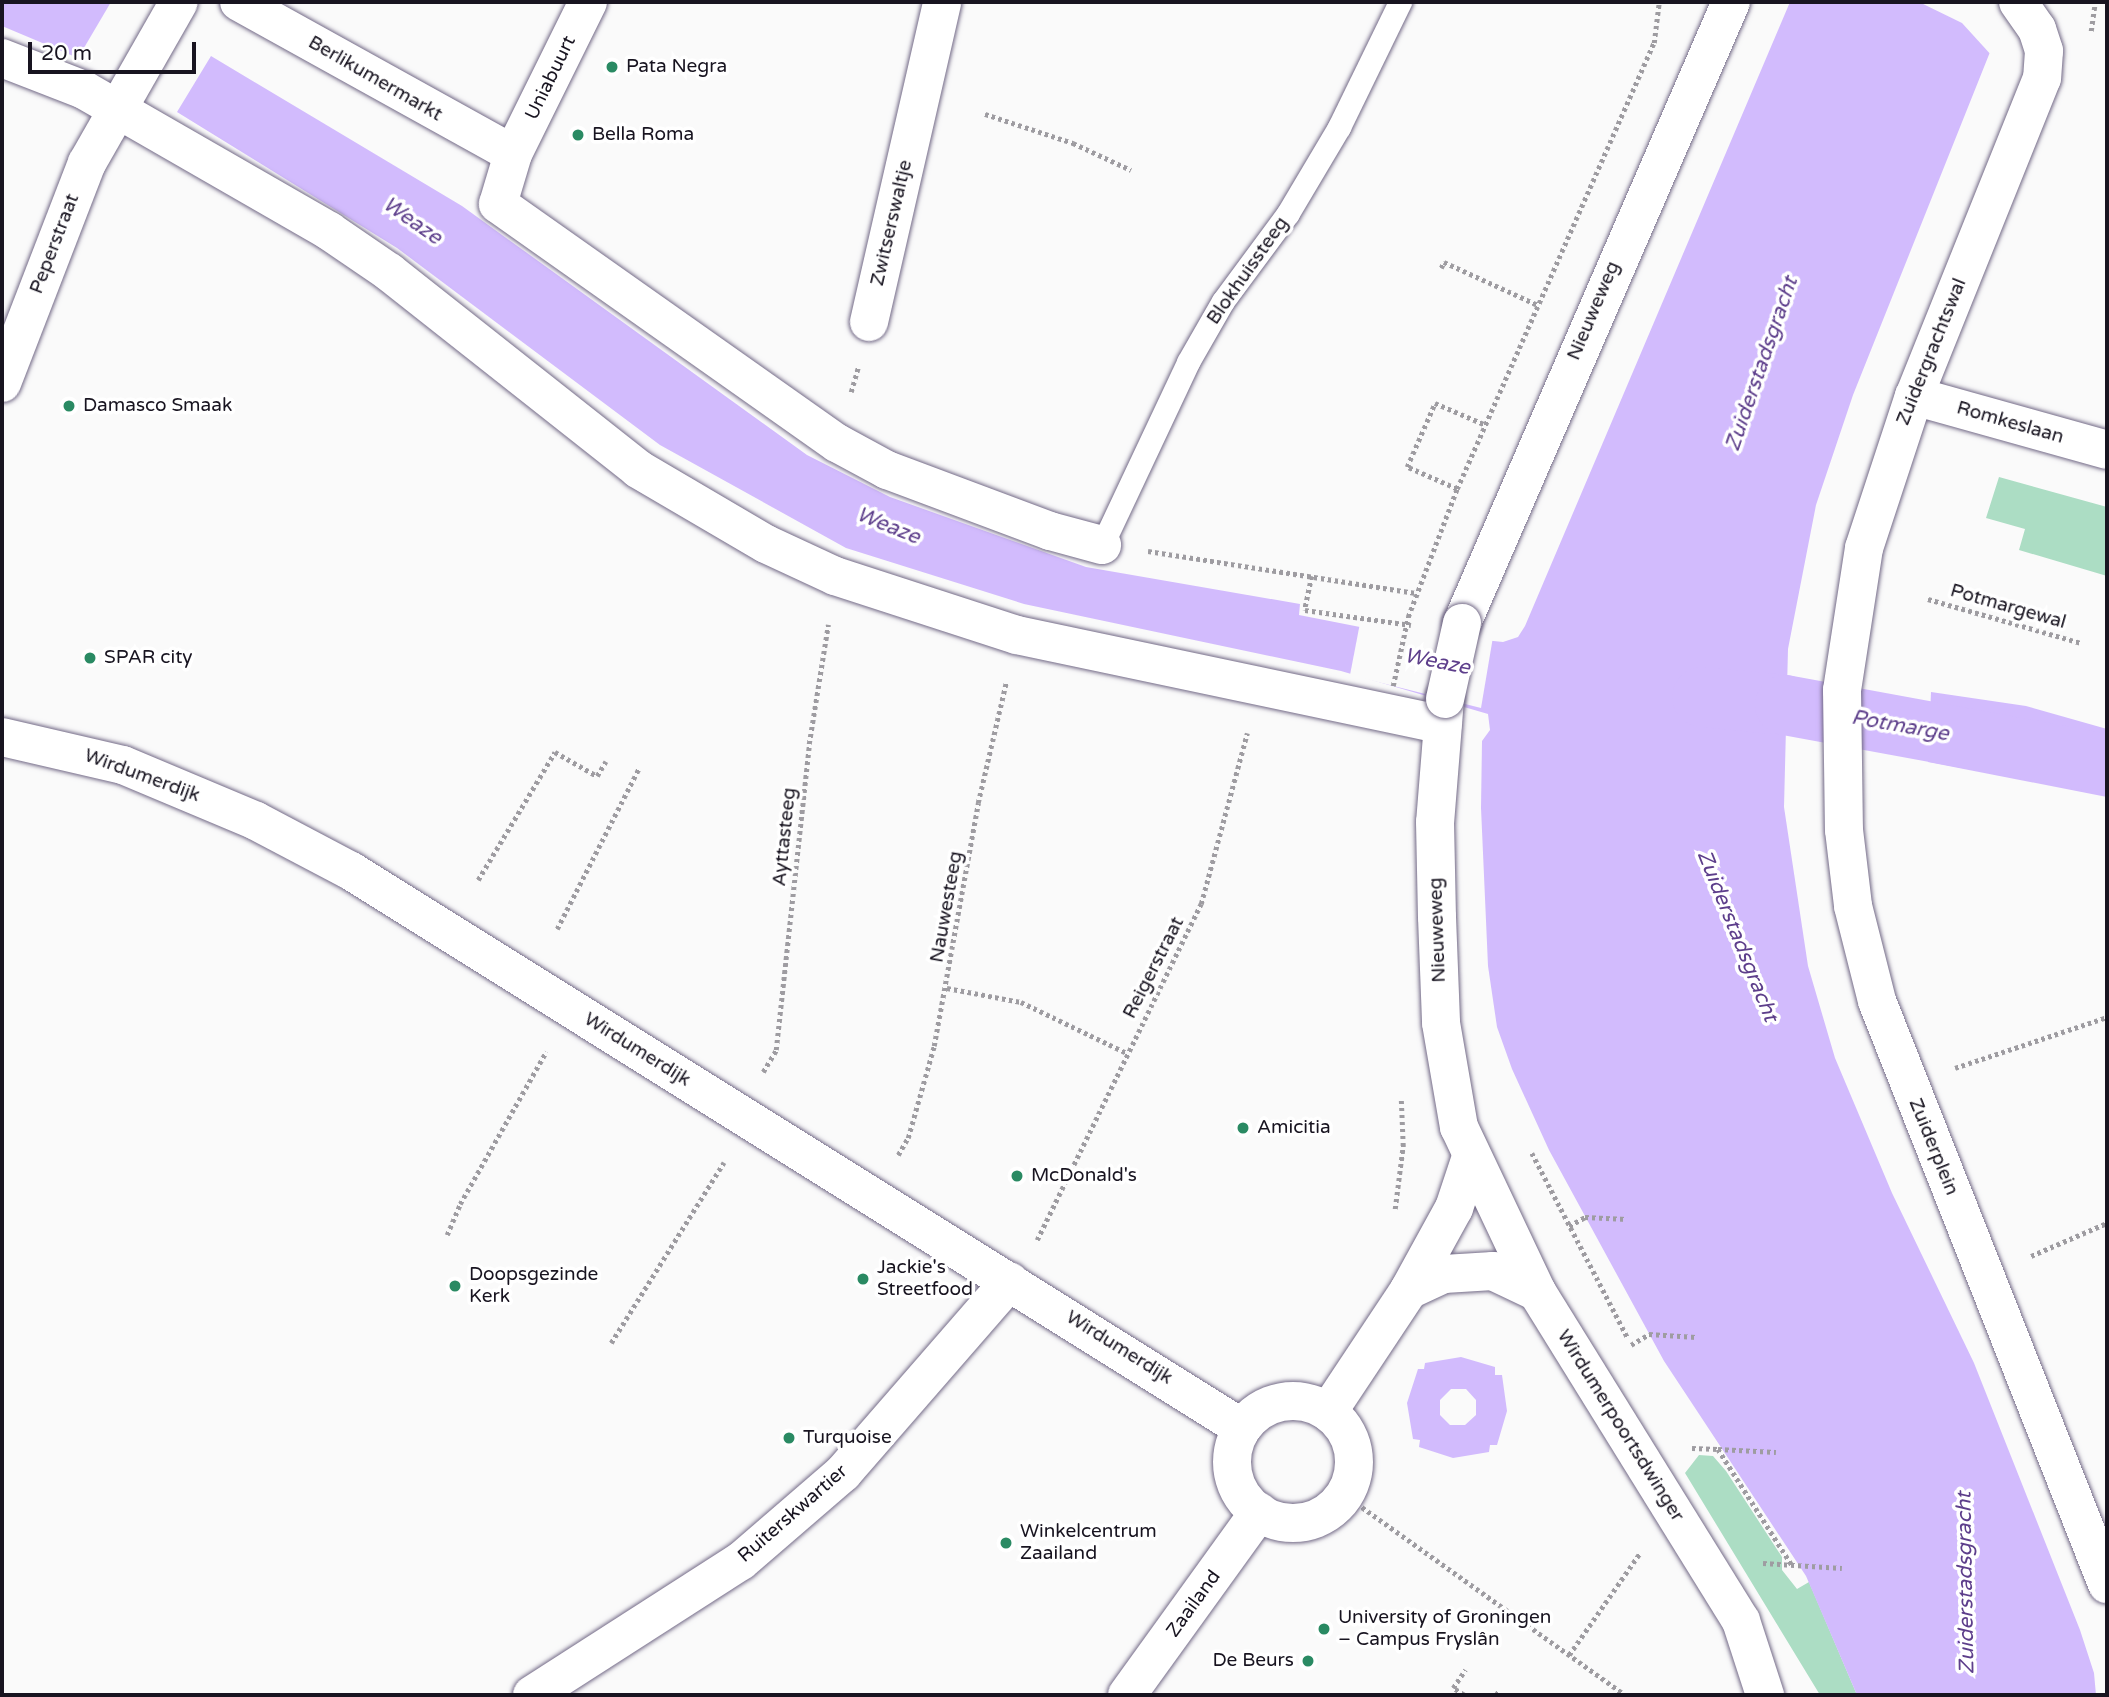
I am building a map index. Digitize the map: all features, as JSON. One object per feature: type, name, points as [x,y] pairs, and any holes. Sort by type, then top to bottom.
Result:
[{"type":"street","name":"Peperstraat","points":[[2,383],[87,163],[115,107],[179,2]]},
{"type":"street","name":"Berlikumermarkt","points":[[239,2],[513,154]]},
{"type":"street","name":"Uniabuurt","points":[[513,154],[589,2]]},
{"type":"street","name":"Zwitserswaltje","points":[[869,322],[942,2]]},
{"type":"street","name":"Nieuweweg","points":[[1471,1157],[1451,1097],[1441,1018],[1435,822],[1444,712],[1462,623],[1726,6]]},
{"type":"street","name":"Zuidergrachtswal","points":[[1842,690],[1864,548],[1914,396],[2038,94],[2044,51],[2026,13]]},
{"type":"street","points":[[2,58],[84,90],[330,231],[379,265],[638,469],[766,544],[835,576],[1017,635],[1259,688],[1391,700],[1444,712]]},
{"type":"street","points":[[513,154],[498,204],[837,443],[887,470],[1050,531],[1102,545]]},
{"type":"street","name":"Romkeslaan","points":[[1914,396],[2107,450]]},
{"type":"street","name":"Zuiderplein","points":[[1842,690],[1840,742],[1853,906],[1877,1001],[2107,1584]]},
{"type":"street","name":"Wirdumerdijk","points":[[2,737],[75,752],[146,774],[256,821],[351,871],[1242,1428]]},
{"type":"street","points":[[1328,1412],[1409,1290],[1454,1208],[1471,1157]]},
{"type":"street","name":"Wirdumerpoortsdwinger","points":[[1471,1157],[1537,1292],[1741,1621],[1765,1695]]},
{"type":"street","points":[[1409,1290],[1444,1274],[1493,1271],[1537,1292]]},
{"type":"street","name":"Ruiterskwartier","points":[[532,1695],[741,1561],[823,1491],[971,1329],[1010,1281]]},
{"type":"street","points":[[1281,1402],[1308,1402],[1328,1412],[1344,1426],[1354,1451],[1353,1475],[1345,1495],[1335,1508],[1306,1521],[1275,1520],[1259,1512],[1239,1490],[1231,1464],[1242,1428],[1261,1409],[1281,1402]]},
{"type":"street","name":"Zaailand","points":[[1127,1695],[1259,1512]]},
{"type":"lane","name":"Blokhuissteeg","points":[[1102,545],[1188,362],[1223,301],[1288,213],[1339,127],[1400,2]]},
{"type":"path","points":[[1391,700],[1408,617],[1416,593],[1457,489],[1654,43],[1659,2]]},
{"type":"path","points":[[985,114],[1073,143],[1131,170]]},
{"type":"path","points":[[1441,268],[1444,262],[1538,305]]},
{"type":"path","points":[[837,443],[869,322]]},
{"type":"path","points":[[1457,489],[1406,467],[1435,403],[1486,425]]},
{"type":"path","points":[[1413,431],[1421,435]]},
{"type":"path","points":[[1102,545],[1416,593]]},
{"type":"path","name":"Ayttasteeg","points":[[756,1084],[776,1050],[809,744],[835,576]]},
{"type":"path","points":[[1312,576],[1305,610],[1354,619]]},
{"type":"path","name":"Potmargewal","points":[[1928,599],[2081,643]]},
{"type":"path","name":"Nauwesteeg","points":[[896,1158],[908,1138],[947,988],[978,803],[1009,669]]},
{"type":"path","name":"Reigerstraat","points":[[1034,1246],[1201,904],[1259,688]]},
{"type":"path","points":[[478,880],[555,752],[597,776],[607,761]]},
{"type":"path","points":[[557,929],[639,768]]},
{"type":"path","points":[[947,988],[1021,1002],[1127,1053]]},
{"type":"path","points":[[1952,1069],[2107,1017]]},
{"type":"path","points":[[1948,1058],[1957,1080]]},
{"type":"path","points":[[447,1235],[460,1204],[540,1063]]},
{"type":"path","points":[[1532,1153],[1638,1356]]},
{"type":"path","points":[[611,1343],[716,1174]]},
{"type":"path","points":[[1569,1226],[1585,1217],[1627,1219]]},
{"type":"path","points":[[2029,1257],[2107,1223]]},
{"type":"path","points":[[2024,1245],[2034,1269]]},
{"type":"path","points":[[1631,1345],[1649,1335],[1696,1337]]},
{"type":"path","points":[[1688,1439],[1692,1448],[1776,1452]]},
{"type":"path","points":[[1718,1449],[1792,1565]]},
{"type":"path","points":[[1345,1495],[1625,1695]]},
{"type":"path","points":[[1569,1655],[1640,1553]]},
{"type":"path","points":[[1770,1563],[1842,1568]]},
{"type":"path","points":[[1464,1695],[1453,1688],[1465,1670]]},
{"type":"green space","points":[[1999,477],[2107,507],[2107,576],[2019,550],[2025,529],[1986,518]]},
{"type":"green space","points":[[1699,1455],[1713,1456],[1726,1471],[1782,1557],[1782,1570],[1797,1589],[1809,1582],[1857,1695],[1820,1695],[1685,1473]]},
{"type":"water","points":[[2,2],[111,2],[78,58],[2,26]]},
{"type":"water","points":[[1790,2],[2010,2],[1853,395],[1816,505],[1788,649],[1784,807],[1808,966],[1835,1058],[1892,1193],[1974,1363],[2080,1630],[2094,1673],[2096,1695],[1857,1695],[1806,1576],[1664,1361],[1549,1150],[1512,1069],[1497,1027],[1488,966],[1481,808],[1482,741],[1490,730],[1488,714],[1341,671],[1024,604],[846,548],[660,445],[397,248],[177,112],[211,56],[462,206],[807,455],[890,497],[1086,567],[1300,604],[1299,615],[1360,627],[1503,642],[1518,637],[1525,626]]},
{"type":"water","points":[[1931,692],[2026,706],[2107,729],[2107,797],[1928,762]]},
{"type":"water","points":[[1461,1357],[1495,1367],[1495,1375],[1502,1375],[1507,1411],[1497,1445],[1490,1445],[1489,1452],[1453,1458],[1419,1447],[1420,1440],[1413,1439],[1407,1403],[1418,1369],[1424,1369],[1425,1363]],"holes":[[[1451,1389],[1466,1389],[1476,1400],[1476,1415],[1465,1425],[1450,1425],[1440,1415],[1440,1400]]]},
{"type":"pier","points":[[1919,2],[2014,2],[1993,57],[1962,23]]},
{"type":"pier","points":[[1360,623],[1493,637],[1481,708],[1350,675]]},
{"type":"waterway","name":"Potmarge","points":[[1702,697],[1785,705],[2107,764]]},
{"type":"place","name":"Pata Negra","points":[[612,67]]},
{"type":"place","name":"Bella Roma","points":[[578,135]]},
{"type":"place","name":"Damasco Smaak","points":[[69,406]]},
{"type":"place","name":"SPAR city","points":[[90,658]]},
{"type":"place","name":"Amicitia","points":[[1243,1128]]},
{"type":"place","name":"McDonald's","points":[[1017,1176]]},
{"type":"place","name":"Jackie's Streetfood","points":[[863,1279]]},
{"type":"place","name":"Doopsgezinde Kerk","points":[[455,1286]]},
{"type":"place","name":"Turquoise","points":[[789,1438]]},
{"type":"place","name":"Winkelcentrum Zaailand","points":[[1006,1543]]},
{"type":"place","name":"University of Groningen – Campus Fryslân","points":[[1324,1629]]},
{"type":"place","name":"De Beurs","points":[[1308,1661]]},
{"type":"water label","name":"Weaze","points":[[412,221]]},
{"type":"water label","name":"Zuiderstadsgracht","points":[[1762,364]]},
{"type":"water label","name":"Weaze","points":[[888,526]]},
{"type":"water label","name":"Weaze","points":[[1437,662]]},
{"type":"water label","name":"Zuiderstadsgracht","points":[[1737,936]]},
{"type":"water label","name":"Zuiderstadsgracht","points":[[1966,1583]]}]
